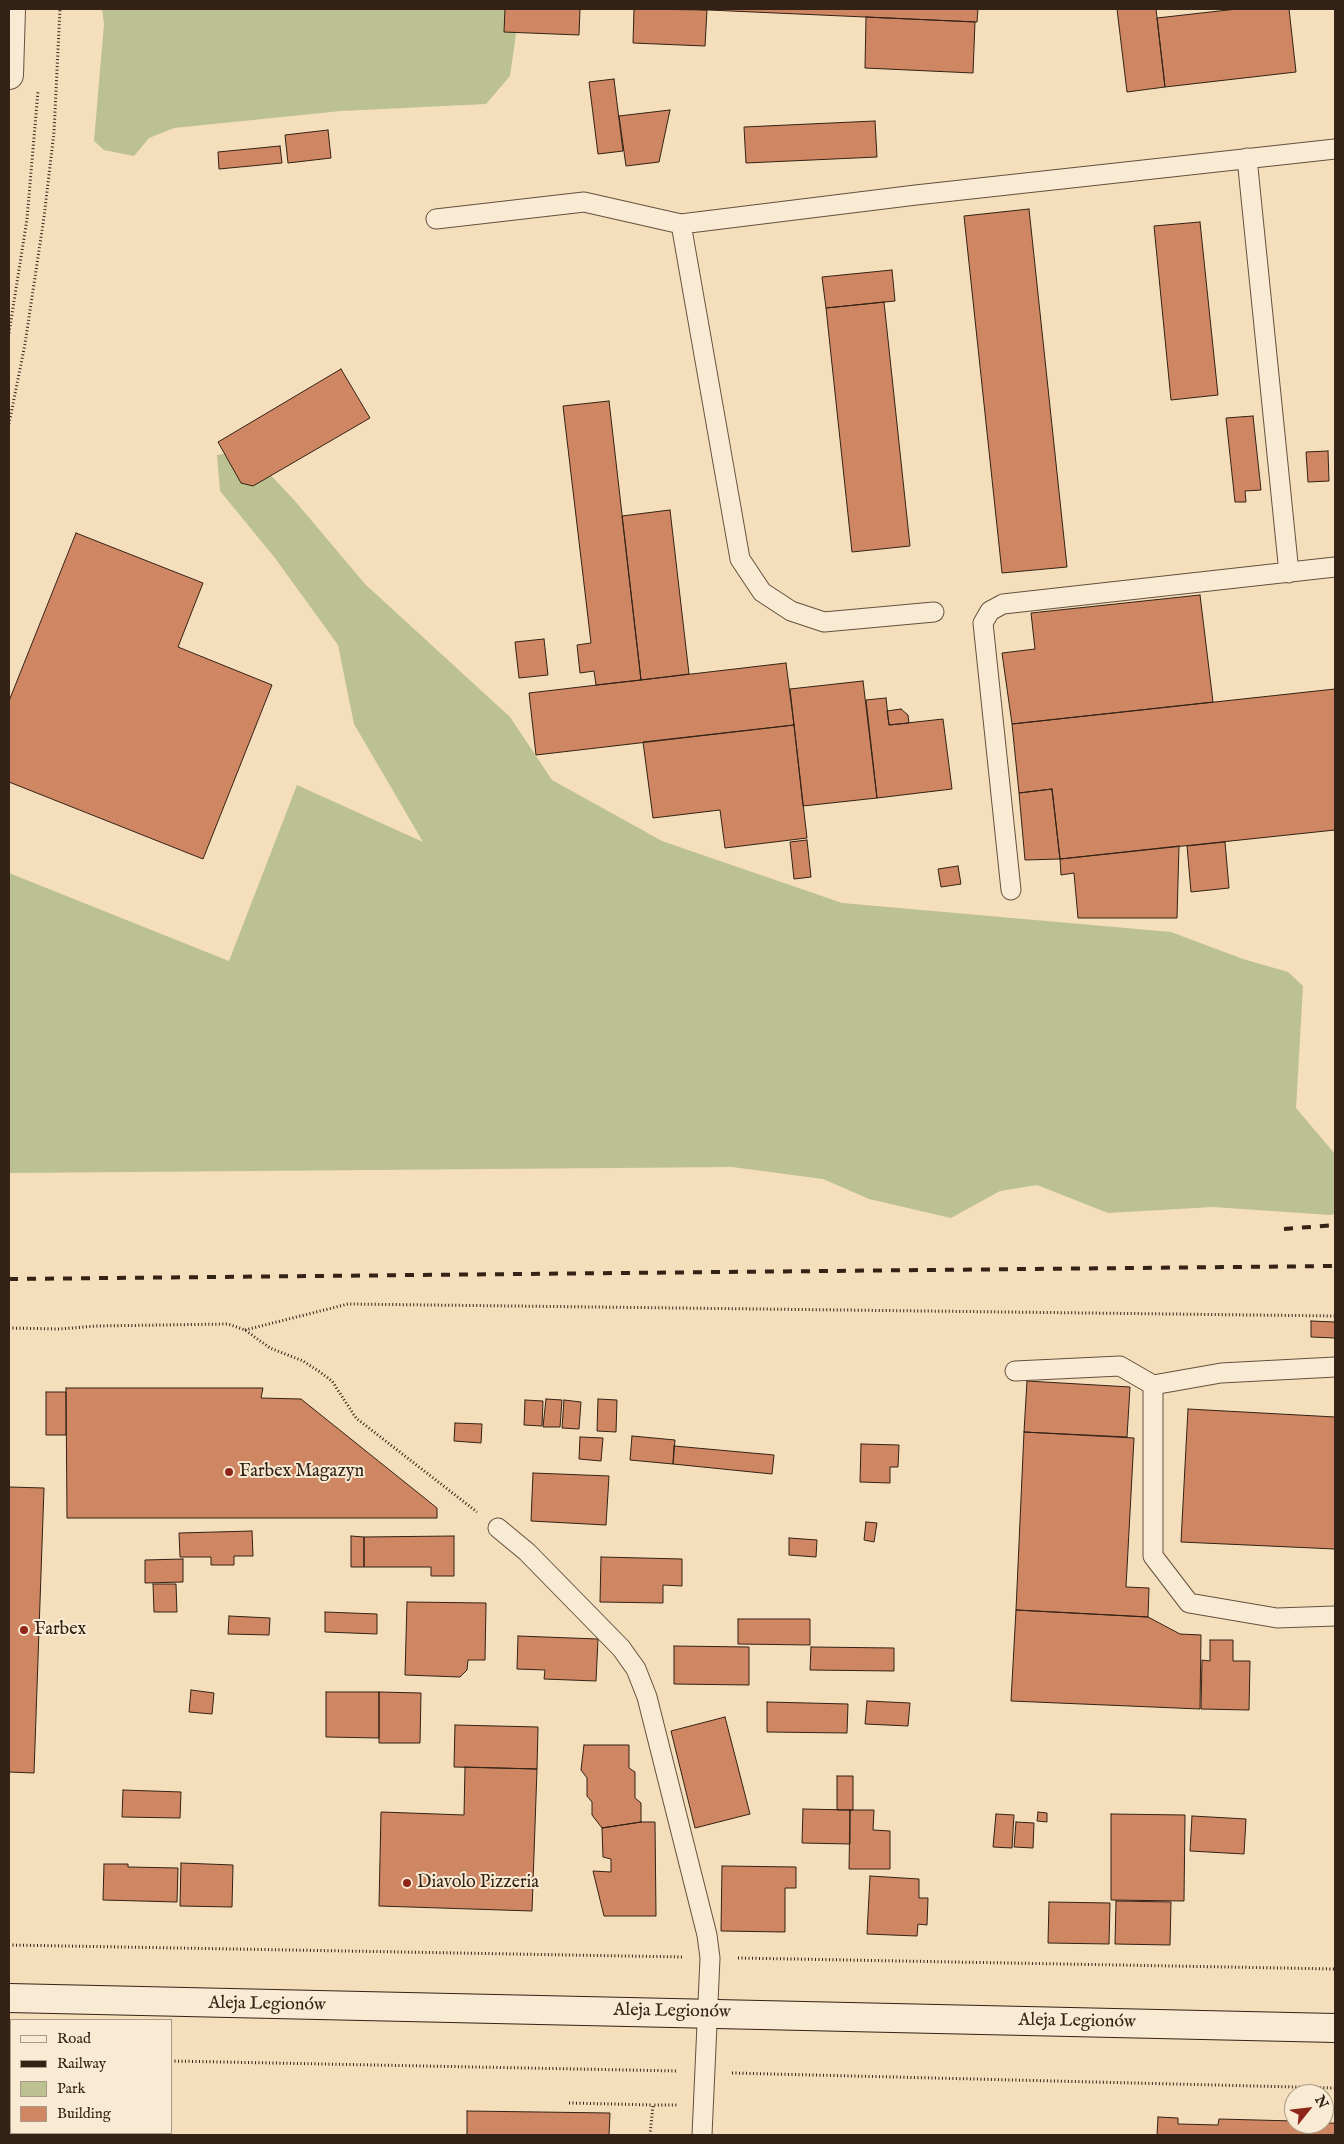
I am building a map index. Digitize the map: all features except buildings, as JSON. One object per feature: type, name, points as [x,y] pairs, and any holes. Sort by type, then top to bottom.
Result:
[{"type":"main road","points":[[9,74],[11,9]]},
{"type":"main road","name":"Aleja Legionów","points":[[9,1998],[456,2010],[708,2012],[1335,2028]]},
{"type":"lane","points":[[436,219],[584,202],[681,224],[916,195],[1335,149]]},
{"type":"lane","points":[[1247,158],[1289,573]]},
{"type":"lane","points":[[681,224],[740,558],[762,592],[791,611],[824,622],[934,612]]},
{"type":"lane","points":[[1011,890],[983,622],[990,611],[1003,604],[1335,567]]},
{"type":"lane","points":[[1015,1371],[1120,1366],[1153,1385],[1221,1373],[1335,1367]]},
{"type":"lane","points":[[1153,1385],[1153,1556],[1189,1603],[1277,1618],[1335,1616]]},
{"type":"lane","points":[[498,1528],[527,1552],[604,1630],[636,1669],[647,1698],[707,1935],[710,1958],[702,2135]]},
{"type":"path","points":[[9,424],[26,344],[44,217],[54,132],[60,9]]},
{"type":"path","points":[[9,333],[27,219],[39,82]]},
{"type":"path","points":[[245,1330],[348,1304],[1335,1316]]},
{"type":"path","points":[[9,1328],[60,1329],[96,1326],[228,1324],[245,1330],[270,1348],[303,1361],[332,1381],[356,1418],[498,1528]]},
{"type":"path","points":[[9,1945],[1335,1968]]},
{"type":"path","points":[[172,2061],[1335,2088]]},
{"type":"path","points":[[569,2103],[683,2105]]},
{"type":"path","points":[[650,2135],[652,2105]]},
{"type":"green space","points":[[102,9],[511,9],[516,34],[510,76],[486,104],[341,111],[174,128],[149,138],[134,156],[104,150],[94,141],[104,24]]},
{"type":"green space","points":[[247,450],[295,501],[365,584],[510,717],[552,780],[662,841],[842,903],[1171,932],[1243,959],[1288,972],[1303,986],[1296,1108],[1335,1154],[1335,1214],[1213,1207],[1108,1213],[1037,1185],[1000,1191],[951,1218],[869,1199],[823,1179],[732,1167],[9,1173],[9,873],[229,961],[297,785],[423,842],[354,724],[338,645],[275,558],[220,491],[217,455]]},
{"type":"railway","points":[[1284,1229],[1335,1225]]},
{"type":"railway","points":[[9,1279],[1335,1266]]},
{"type":"place","name":"Farbex Magazyn","points":[[229,1472]]},
{"type":"place","name":"Farbex","points":[[24,1630]]},
{"type":"place","name":"Diavolo Pizzeria","points":[[407,1883]]}]
